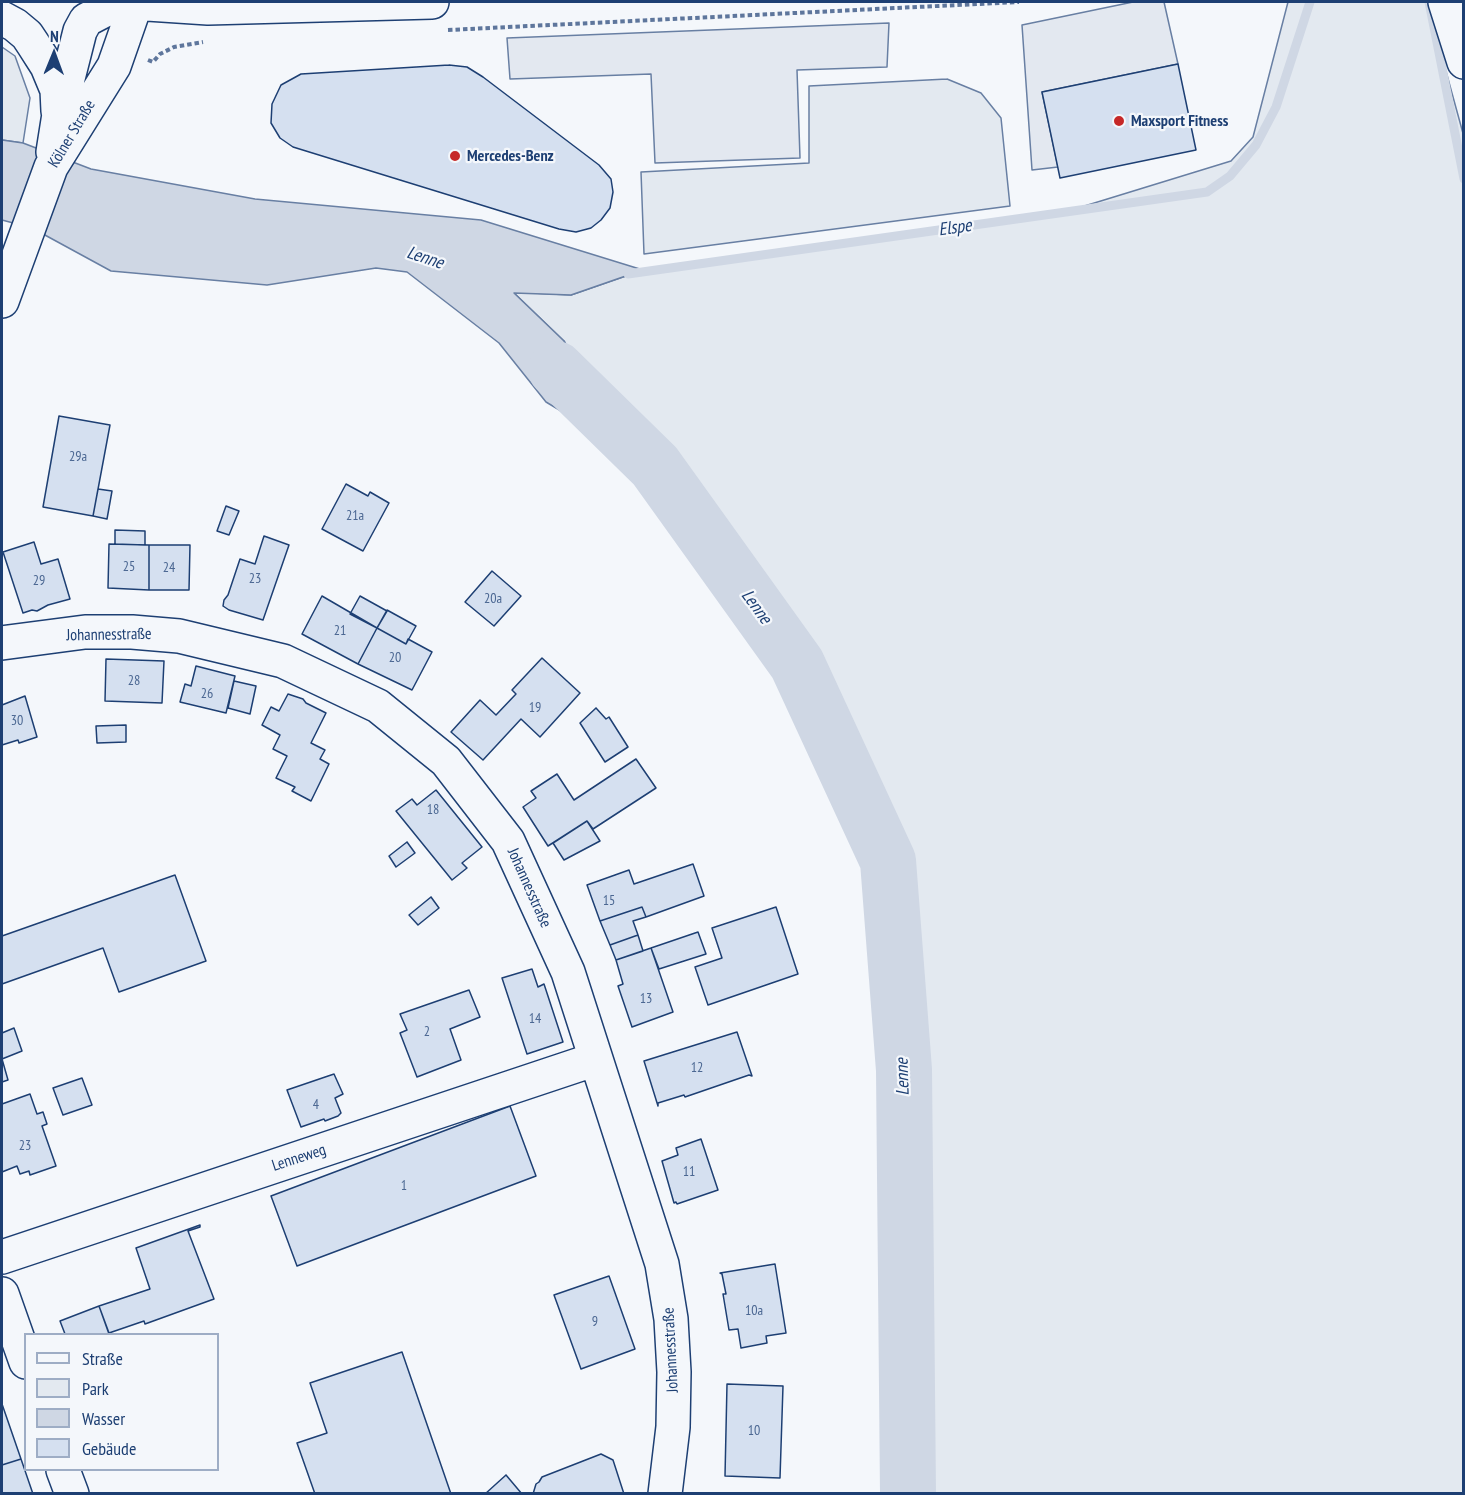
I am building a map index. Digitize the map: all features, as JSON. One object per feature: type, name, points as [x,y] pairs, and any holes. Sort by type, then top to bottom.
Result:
[{"type":"street","points":[[51,167],[59,114],[80,31],[86,20],[107,9],[127,2],[208,8],[437,16]]},
{"type":"street","name":"Kölner Straße","points":[[2,301],[51,167],[117,60],[127,2]]},
{"type":"street","points":[[1445,2],[1464,62]]},
{"type":"street","points":[[2,18],[27,35],[47,66],[57,90],[59,114]]},
{"type":"street","name":"Johannesstraße","points":[[2,643],[85,632],[132,632],[178,636],[283,661],[378,706],[446,761],[508,841],[568,972],[662,1264],[671,1319],[674,1372],[673,1427],[665,1494]]},
{"type":"street","name":"Lenneweg","points":[[2,1257],[596,1059]]},
{"type":"street","points":[[2,1294],[24,1356]]},
{"type":"street","points":[[63,1471],[72,1494]]},
{"type":"path","points":[[437,16],[1019,2]]},
{"type":"path","points":[[117,60],[153,62],[160,54],[174,46],[213,42]]},
{"type":"green space","points":[[1288,2],[1427,2],[1464,137],[1463,1493],[893,1493],[895,886],[828,737],[628,451],[564,341],[513,292],[571,295],[643,270],[871,242],[1078,208],[1231,161],[1253,137]]},
{"type":"green space","points":[[2,47],[15,56],[30,98],[23,143],[2,140]]},
{"type":"green space","points":[[947,79],[981,93],[1001,118],[1010,206],[644,254],[641,172],[809,163],[809,86]]},
{"type":"shaded area","points":[[1133,2],[1164,2],[1178,64],[1042,92],[1058,167],[1032,170],[1022,25]]},
{"type":"shaded area","points":[[889,23],[887,67],[797,70],[800,158],[655,163],[651,74],[510,79],[507,38]]},
{"type":"water","points":[[2,140],[23,143],[91,169],[255,199],[481,220],[643,270],[571,295],[514,293],[564,341],[628,451],[546,402],[499,343],[407,272],[376,268],[267,285],[111,271],[32,228],[2,220]]},
{"type":"building","name":"Maxsport Fitness","points":[[1178,64],[1196,150],[1060,178],[1042,92]]},
{"type":"building","name":"Mercedes-Benz","points":[[449,65],[467,67],[483,77],[599,165],[611,179],[613,192],[610,208],[601,220],[591,228],[576,232],[559,229],[293,147],[280,138],[271,123],[272,104],[281,85],[301,74]]},
{"type":"building","points":[[59,416],[110,425],[93,516],[43,507]]},
{"type":"building","points":[[346,484],[368,496],[370,492],[389,503],[363,551],[322,529]]},
{"type":"building","points":[[98,489],[112,491],[107,519],[93,516]]},
{"type":"building","points":[[226,506],[239,511],[229,535],[217,531]]},
{"type":"building","points":[[115,530],[145,531],[145,545],[115,544]]},
{"type":"building","points":[[264,536],[289,545],[263,620],[223,606],[240,559],[255,564]]},
{"type":"building","points":[[34,542],[41,564],[58,559],[70,599],[48,605],[37,611],[23,613],[3,552]]},
{"type":"building","points":[[109,544],[149,545],[149,590],[108,588]]},
{"type":"building","points":[[149,545],[190,545],[189,590],[149,590]]},
{"type":"building","points":[[492,571],[521,596],[494,626],[465,602]]},
{"type":"building","points":[[322,596],[377,628],[358,664],[302,634]]},
{"type":"building","points":[[360,596],[387,611],[377,628],[350,614]]},
{"type":"building","points":[[387,610],[416,626],[406,644],[377,628]]},
{"type":"building","points":[[377,628],[406,644],[408,639],[432,652],[412,690],[358,664]]},
{"type":"building","points":[[542,658],[580,693],[540,737],[521,719],[483,760],[451,732],[480,700],[496,715],[516,694],[512,690]]},
{"type":"building","points":[[106,659],[164,661],[162,703],[105,701]]},
{"type":"building","points":[[196,666],[235,676],[226,713],[180,702],[185,684],[191,686]]},
{"type":"building","points":[[234,681],[256,686],[250,714],[228,708]]},
{"type":"building","points":[[288,694],[303,699],[306,703],[326,713],[311,743],[325,750],[320,759],[329,764],[311,801],[292,791],[295,787],[276,778],[287,756],[273,749],[280,735],[262,725],[271,707],[279,711]]},
{"type":"building","points":[[25,696],[37,737],[19,743],[18,740],[2,745],[2,705]]},
{"type":"building","points":[[596,708],[606,719],[609,717],[628,747],[605,762],[580,723]]},
{"type":"building","points":[[126,725],[126,742],[97,743],[96,726]]},
{"type":"building","points":[[636,759],[656,788],[593,829],[587,821],[548,846],[523,807],[536,798],[531,791],[557,774],[574,800]]},
{"type":"building","points":[[436,790],[482,847],[462,863],[467,868],[452,880],[396,811],[412,799],[417,805]]},
{"type":"building","points":[[587,821],[600,841],[564,860],[553,843]]},
{"type":"building","points":[[407,842],[415,853],[396,867],[389,856]]},
{"type":"building","points":[[693,864],[704,896],[646,917],[642,907],[600,921],[587,885],[629,870],[634,884]]},
{"type":"building","points":[[175,875],[206,961],[119,992],[103,948],[2,984],[2,936]]},
{"type":"building","points":[[431,897],[439,908],[418,925],[409,915]]},
{"type":"building","points":[[642,907],[646,917],[633,921],[638,935],[610,945],[600,921]]},
{"type":"building","points":[[776,907],[798,974],[708,1005],[695,967],[722,958],[712,928]]},
{"type":"building","points":[[698,932],[706,954],[659,969],[651,948]]},
{"type":"building","points":[[638,935],[643,951],[616,960],[610,945]]},
{"type":"building","points":[[651,948],[673,1012],[632,1027],[618,986],[623,984],[616,960]]},
{"type":"building","points":[[532,969],[538,987],[544,984],[563,1042],[527,1054],[502,978]]},
{"type":"building","points":[[469,990],[480,1017],[450,1029],[461,1060],[417,1077],[400,1033],[407,1030],[400,1014]]},
{"type":"building","points":[[14,1028],[22,1051],[2,1059],[2,1033]]},
{"type":"building","points":[[737,1032],[752,1076],[658,1103],[658,1106],[644,1061]]},
{"type":"building","points":[[2,1059],[8,1080],[2,1082]]},
{"type":"building","points":[[334,1074],[343,1094],[335,1098],[341,1113],[325,1121],[324,1119],[301,1127],[287,1090]]},
{"type":"building","points":[[82,1078],[92,1105],[63,1115],[53,1088]]},
{"type":"building","points":[[30,1094],[37,1114],[43,1112],[47,1124],[42,1126],[56,1166],[30,1175],[29,1171],[20,1174],[17,1166],[2,1172],[2,1104]]},
{"type":"building","points":[[510,1106],[536,1176],[297,1266],[271,1196]]},
{"type":"building","points":[[701,1139],[718,1190],[677,1204],[674,1203],[662,1161],[678,1155],[676,1148]]},
{"type":"building","points":[[200,1225],[188,1231],[214,1299],[145,1324],[144,1321],[109,1333],[99,1306],[150,1289],[136,1248]]},
{"type":"building","points":[[775,1264],[786,1333],[766,1336],[767,1343],[741,1348],[738,1329],[729,1330],[723,1294],[726,1294],[720,1273]]},
{"type":"building","points":[[609,1276],[635,1349],[581,1369],[554,1295]]},
{"type":"building","points":[[99,1306],[109,1333],[65,1333],[60,1321]]},
{"type":"building","points":[[402,1352],[451,1494],[315,1494],[297,1443],[327,1433],[310,1383]]},
{"type":"building","points":[[727,1384],[783,1386],[780,1478],[725,1476]]},
{"type":"building","points":[[2,1404],[21,1459],[2,1465]]},
{"type":"building","points":[[601,1454],[613,1460],[624,1494],[533,1494],[536,1484],[542,1477]]},
{"type":"building","points":[[21,1459],[33,1494],[2,1494],[2,1465]]},
{"type":"building","points":[[506,1475],[522,1494],[485,1494]]},
{"type":"waterway","name":"Elspe","points":[[628,274],[1207,192],[1230,176],[1256,145],[1276,107],[1310,2]]},
{"type":"waterway","points":[[1429,2],[1464,179]]},
{"type":"waterway","name":"Lenne","points":[[556,369],[655,466],[797,664],[888,861],[904,1070],[908,1494]]},
{"type":"place","name":"Maxsport Fitness","points":[[1119,121]]},
{"type":"place","name":"Mercedes-Benz","points":[[455,156]]}]
